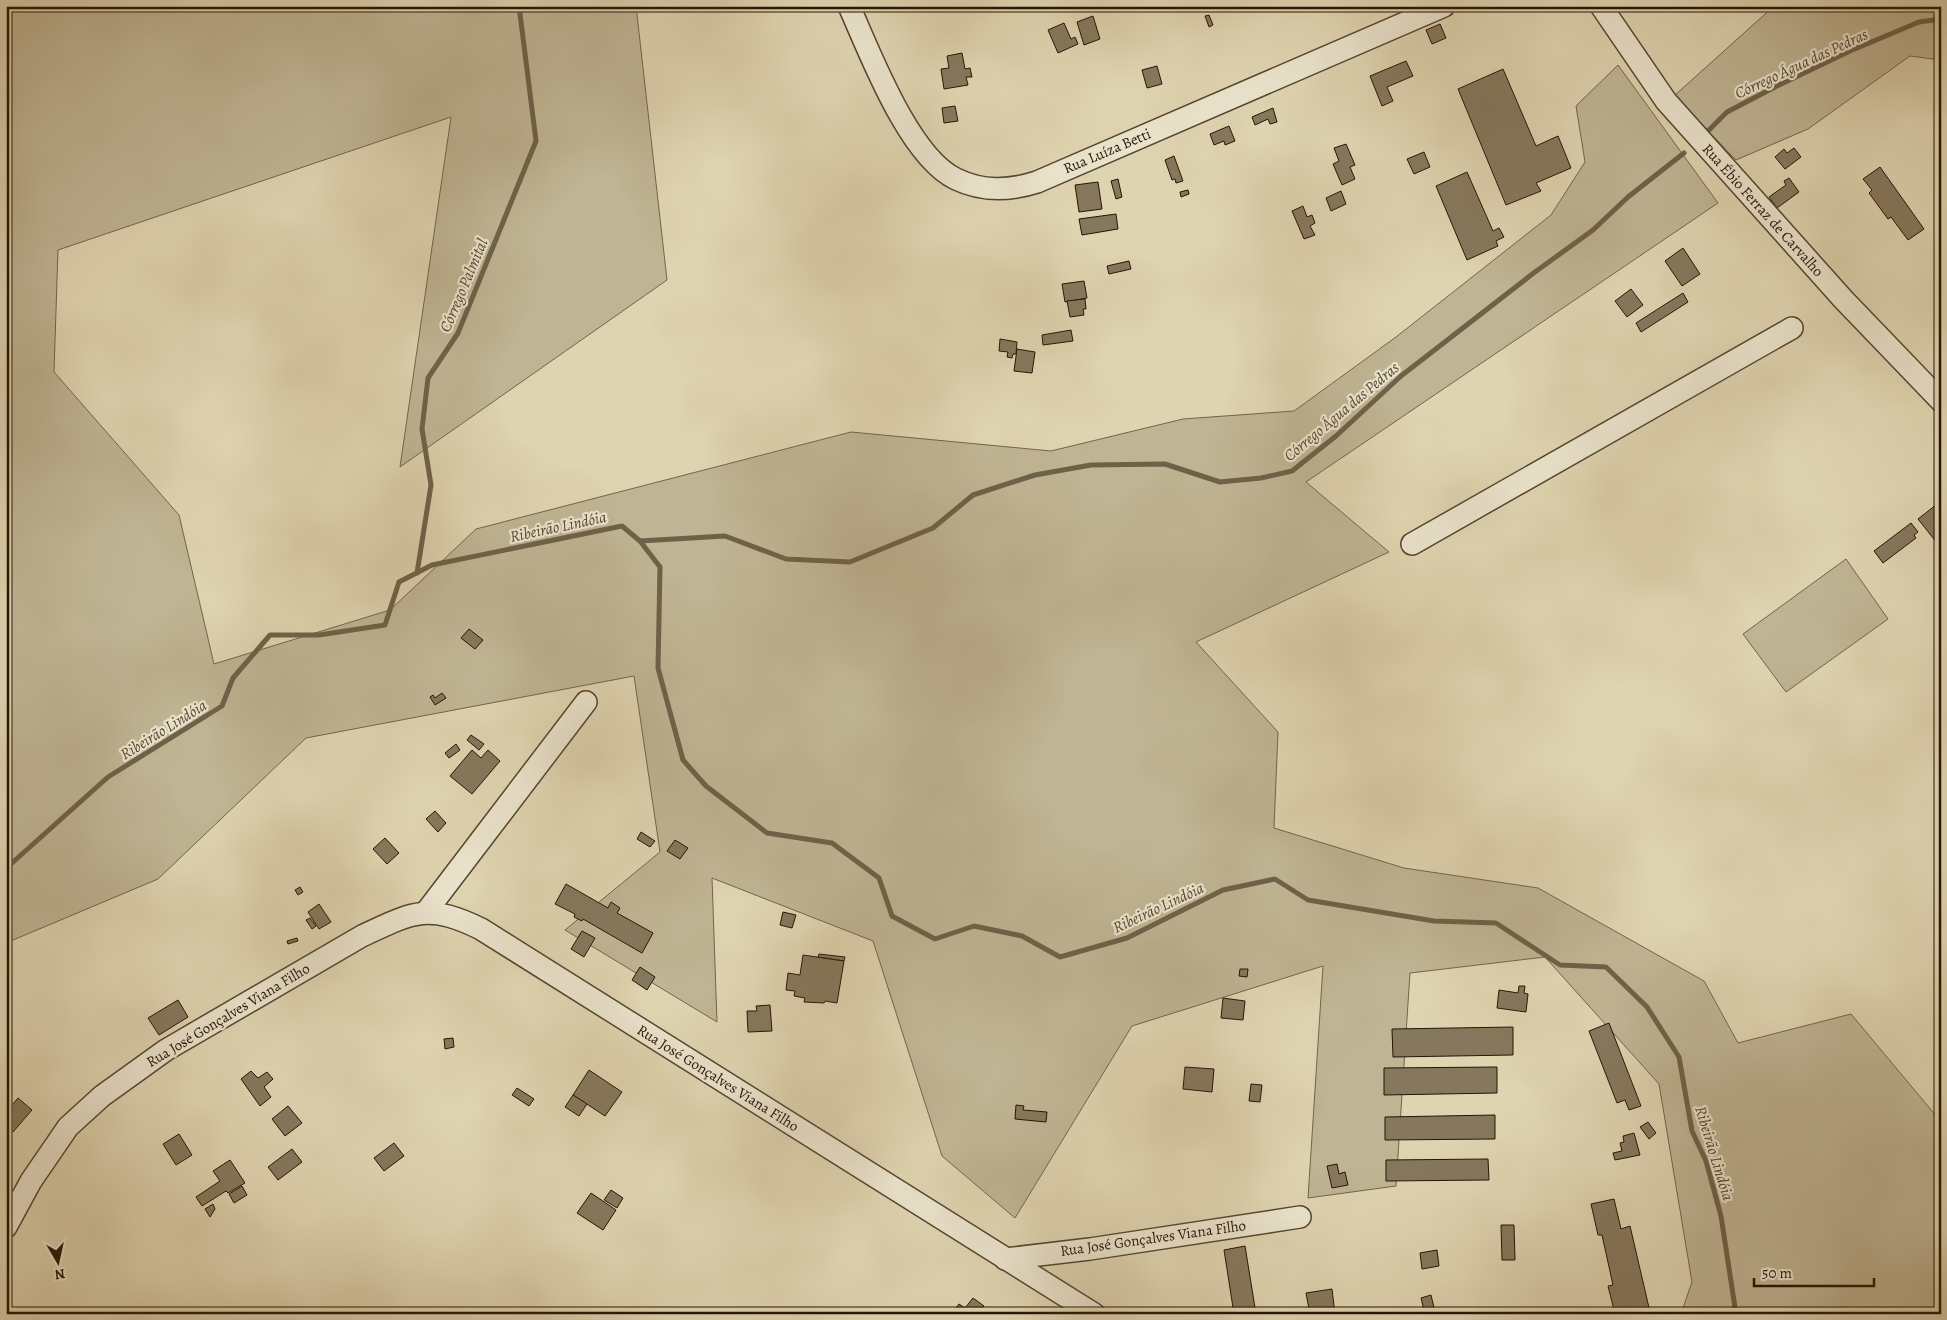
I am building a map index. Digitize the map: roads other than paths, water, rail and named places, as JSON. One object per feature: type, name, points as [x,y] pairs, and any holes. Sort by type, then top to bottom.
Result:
[{"type":"street","name":"Rua Luíza Betti","points":[[850,6],[880,76],[912,134],[929,158],[954,179],[983,189],[1015,189],[1037,182],[1444,6]]},
{"type":"street","name":"Rua Ébio Ferraz de Carvalho","points":[[1601,6],[1666,102],[1843,300],[1941,400]]},
{"type":"street","points":[[1412,544],[1792,328]]},
{"type":"street","points":[[426,912],[586,702]]},
{"type":"street","name":"Rua José Gonçalves Viana Filho","points":[[6,1227],[31,1181],[68,1127],[102,1096],[166,1050],[362,936],[394,921],[426,912],[457,918],[481,929],[1094,1314]]},
{"type":"street","name":"Rua José Gonçalves Viana Filho","points":[[1005,1259],[1090,1249],[1300,1217]]},
{"type":"waterway","name":"Córrego Palmital","points":[[417,573],[431,485],[422,429],[428,378],[458,333],[536,141],[519,6]]},
{"type":"waterway","name":"Córrego Água das Pedras","points":[[1706,133],[1727,112],[1775,87],[1850,51],[1919,22],[1941,19]]},
{"type":"waterway","name":"Córrego Água das Pedras","points":[[640,541],[725,536],[786,559],[850,562],[933,528],[973,495],[1035,475],[1091,465],[1165,464],[1220,482],[1261,478],[1292,471],[1336,436],[1401,376],[1535,272],[1593,230],[1628,197],[1684,153]]},
{"type":"waterway","name":"Ribeirão Lindóia","points":[[6,865],[12,863],[108,777],[222,706],[233,678],[270,635],[319,635],[385,625],[399,582],[432,565],[622,526],[640,541],[660,567],[658,668],[683,760],[706,786],[767,833],[832,843],[879,878],[892,916],[935,939],[974,926],[1022,936],[1060,957],[1127,938],[1223,890],[1275,879],[1308,900],[1434,921],[1496,923],[1560,965],[1606,967],[1647,1007],[1679,1057],[1692,1131],[1706,1161],[1721,1216],[1736,1314]]}]
